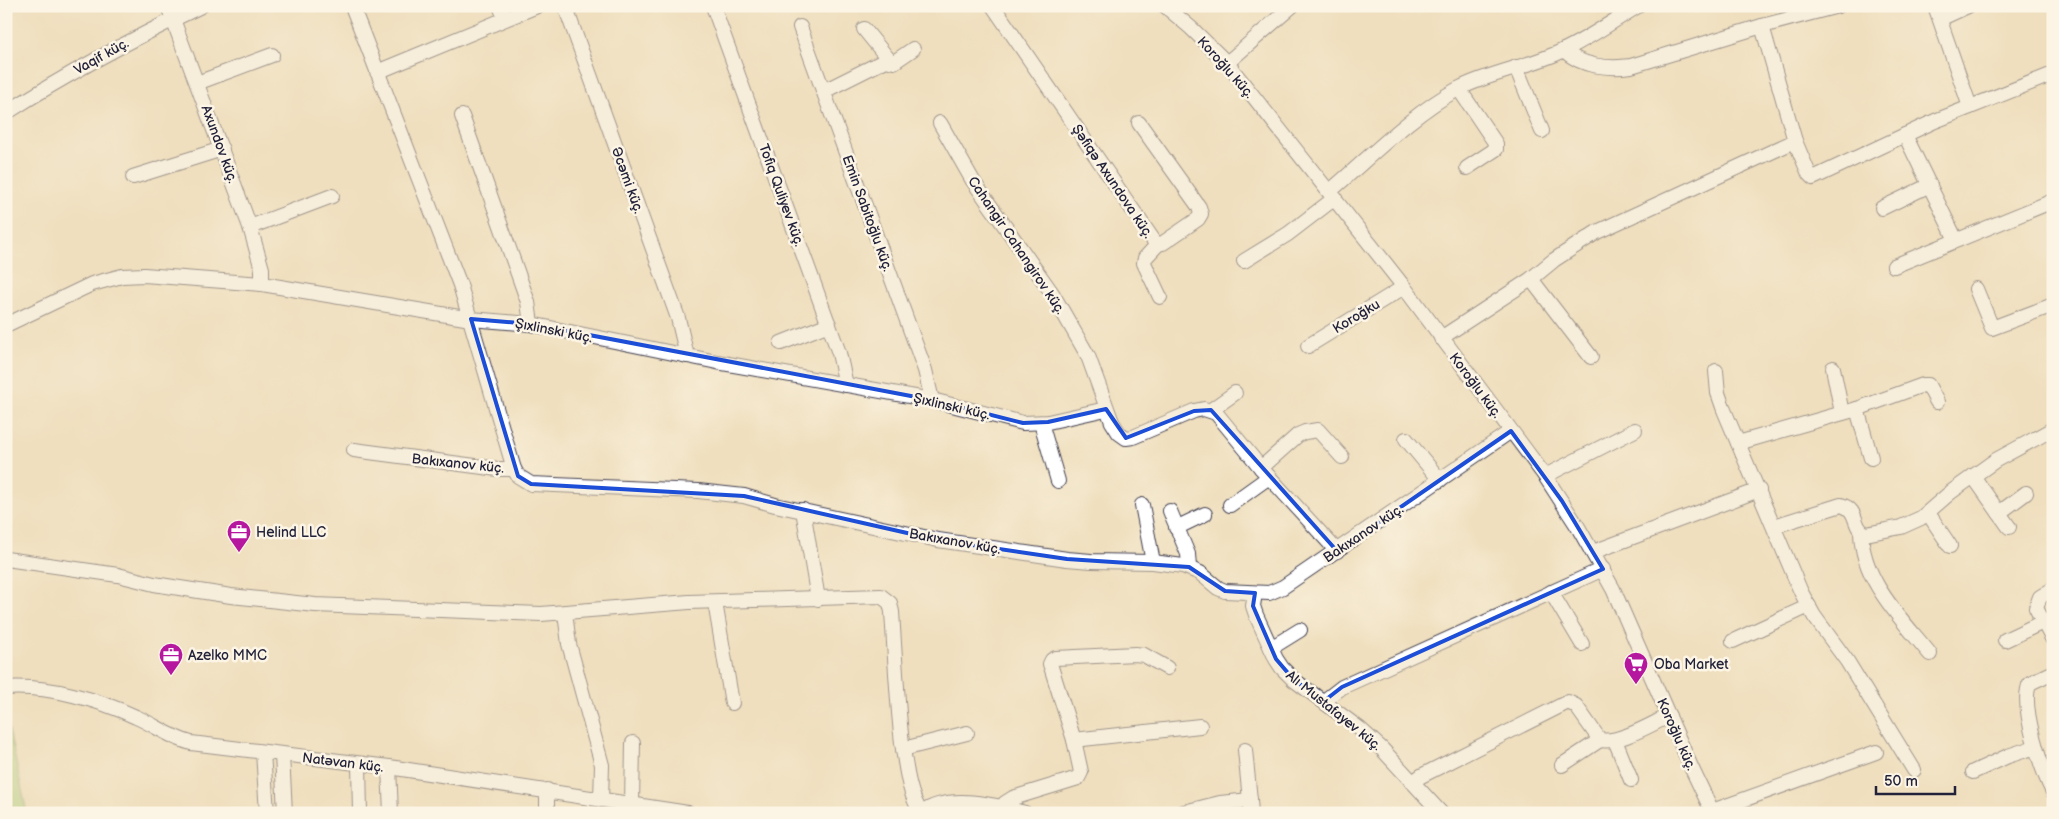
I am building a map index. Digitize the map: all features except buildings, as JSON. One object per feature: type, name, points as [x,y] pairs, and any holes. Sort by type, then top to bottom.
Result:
[{"type":"street","name":"Vaqif küç.","points":[[6,113],[61,78],[148,30],[170,13],[201,6]]},
{"type":"street","points":[[352,6],[471,319],[514,469]]},
{"type":"street","points":[[377,72],[502,12],[537,6]]},
{"type":"street","name":"Əcəmi küç.","points":[[565,6],[678,318],[687,356]]},
{"type":"street","name":"Tofiq Quliyev küç.","points":[[713,6],[829,324],[839,353],[846,385]]},
{"type":"street","name":"Şəfiqə Axundova küç.","points":[[993,6],[1154,241],[1158,244],[1163,243],[1198,219],[1201,214],[1200,207],[1139,123]]},
{"type":"street","name":"Koroğlu küç.","points":[[1165,6],[1227,63],[1404,287],[1545,476],[1603,569],[1713,812]]},
{"type":"street","points":[[1227,63],[1292,6]]},
{"type":"street","points":[[1244,261],[1288,234],[1424,111],[1459,89],[1564,50],[1638,6]]},
{"type":"street","points":[[1564,50],[1578,61],[1598,66],[1615,68],[1631,66],[1762,26],[1838,6]]},
{"type":"street","points":[[1968,6],[1937,13],[1970,107]]},
{"type":"street","name":"Axundov küç.","points":[[170,13],[250,227],[264,278],[262,284]]},
{"type":"street","name":"Emin Sabitoğlu küç.","points":[[800,26],[925,370],[932,400]]},
{"type":"street","points":[[1762,26],[1795,141],[1809,174],[1813,178],[1970,107],[2053,74]]},
{"type":"street","points":[[864,30],[888,59],[894,62],[913,49]]},
{"type":"street","points":[[197,83],[272,55]]},
{"type":"street","points":[[824,91],[888,59]]},
{"type":"street","points":[[1516,67],[1542,131]]},
{"type":"street","points":[[1459,89],[1496,144],[1496,148],[1467,168]]},
{"type":"street","points":[[462,116],[528,302],[531,324]]},
{"type":"street","name":"Cahangir Cahangirov küç.","points":[[940,123],[973,180],[1052,293],[1088,356],[1106,409],[1119,433],[1126,438],[1133,437],[1194,411],[1211,410]]},
{"type":"street","points":[[1906,135],[1956,240]]},
{"type":"street","points":[[1441,338],[1531,279],[1554,260],[1597,232],[1795,141]]},
{"type":"street","points":[[133,177],[222,149]]},
{"type":"street","points":[[1882,208],[1930,185]]},
{"type":"street","points":[[250,227],[332,196]]},
{"type":"street","points":[[1894,266],[2053,201]]},
{"type":"street","points":[[1158,244],[1145,258],[1144,263],[1160,297]]},
{"type":"street","name":"Şıxlinski küç.","points":[[6,325],[79,289],[122,276],[144,275],[262,284],[471,319],[531,324],[687,356],[932,400],[1024,423],[1040,423],[1106,409]]},
{"type":"street","points":[[1531,279],[1591,357]]},
{"type":"street","name":"Koroğku","points":[[1308,346],[1404,287]]},
{"type":"street","points":[[1976,289],[1992,328],[2053,305]]},
{"type":"street","points":[[781,343],[829,324]]},
{"type":"street","points":[[1832,368],[1842,413]]},
{"type":"street","points":[[1716,372],[1718,393],[1809,606],[1847,661],[1914,770]]},
{"type":"street","points":[[1738,443],[1842,413],[1923,385],[1928,386],[1936,402]]},
{"type":"street","points":[[1235,393],[1211,410],[1222,418],[1265,472],[1337,551]]},
{"type":"street","points":[[1857,408],[1871,458]]},
{"type":"street","points":[[1040,423],[1058,481]]},
{"type":"street","points":[[1861,532],[1866,534],[1901,527],[1915,521],[1928,513],[1951,492],[1996,460],[2053,429]]},
{"type":"street","points":[[1230,505],[1265,472],[1298,435],[1304,432],[1318,430],[1342,457]]},
{"type":"street","points":[[1545,476],[1635,430]]},
{"type":"street","name":"Bakıxanov küç.","points":[[354,450],[498,469],[514,469],[518,476],[531,484],[698,491],[744,496],[775,505],[938,540],[1067,559],[1154,562],[1189,567],[1225,591],[1255,593],[1276,591],[1511,431]]},
{"type":"street","points":[[1406,439],[1440,480]]},
{"type":"street","points":[[1973,476],[2009,527]]},
{"type":"street","points":[[1593,552],[1759,490]]},
{"type":"street","points":[[1999,513],[2026,493]]},
{"type":"street","points":[[1142,505],[1154,562]]},
{"type":"street","points":[[1774,526],[1841,505],[1849,508],[1854,514],[1861,532],[1864,552],[1875,582],[1884,597],[1930,654]]},
{"type":"street","points":[[803,510],[818,599]]},
{"type":"street","points":[[1170,511],[1188,554],[1189,567]]},
{"type":"street","points":[[1928,513],[1950,546]]},
{"type":"street","points":[[1176,528],[1205,514]]},
{"type":"street","points":[[6,559],[118,575],[154,584],[284,603],[541,614],[715,602],[881,596],[890,603],[892,612],[898,710],[903,749],[913,796],[922,813],[929,808],[945,804],[975,803],[1003,806],[1025,813]]},
{"type":"street","points":[[1324,701],[1342,687],[1603,569]]},
{"type":"street","points":[[2053,590],[2040,597],[2036,608],[2053,640]]},
{"type":"street","points":[[1552,592],[1582,644]]},
{"type":"street","name":"Alı Mustafayev küç.","points":[[1255,593],[1254,606],[1271,648],[1282,668],[1294,680],[1324,701],[1382,749],[1441,813]]},
{"type":"street","points":[[715,602],[732,703]]},
{"type":"street","points":[[1733,641],[1809,606]]},
{"type":"street","points":[[565,613],[569,644],[602,765],[601,800]]},
{"type":"street","points":[[2005,640],[2043,622]]},
{"type":"street","points":[[1271,648],[1300,630]]},
{"type":"street","points":[[1003,806],[1013,798],[1078,778],[1081,772],[1074,740],[1052,670],[1052,660],[1056,658],[1135,654],[1144,656],[1167,668]]},
{"type":"street","points":[[2053,672],[2034,681],[2028,688],[2027,698],[2035,747],[2044,775],[2053,792]]},
{"type":"street","name":"Natəvan küç.","points":[[6,688],[40,689],[101,703],[145,721],[179,740],[389,767],[688,813]]},
{"type":"street","points":[[1413,782],[1421,776],[1568,702],[1576,706],[1600,740]]},
{"type":"street","points":[[1562,765],[1600,740],[1614,740],[1669,716]]},
{"type":"street","points":[[1074,740],[1200,726]]},
{"type":"street","points":[[903,749],[966,733]]},
{"type":"street","points":[[1614,740],[1631,780]]},
{"type":"street","points":[[632,805],[633,743]]},
{"type":"street","points":[[1973,772],[2008,756],[2035,747]]},
{"type":"street","points":[[1180,813],[1220,803],[1250,806],[1245,750]]},
{"type":"street","points":[[263,752],[267,813]]},
{"type":"street","points":[[1713,812],[1876,752]]},
{"type":"street","points":[[282,754],[285,813]]},
{"type":"street","points":[[359,764],[360,813]]},
{"type":"street","points":[[389,767],[391,813]]},
{"type":"street","points":[[547,790],[547,813]]},
{"type":"highlighted area","points":[[471,319],[531,324],[932,400],[1023,423],[1048,422],[1106,409],[1126,438],[1194,411],[1211,410],[1337,551],[1511,431],[1562,501],[1603,569],[1342,687],[1324,701],[1294,680],[1276,659],[1253,606],[1255,593],[1225,591],[1189,567],[1067,559],[938,540],[744,496],[531,484],[518,476]]},
{"type":"green space","points":[[6,716],[27,813],[13,813],[6,786]]},
{"type":"place","name":"Helind LLC","points":[[239,553]]},
{"type":"place","name":"Azelko MMC","points":[[171,676]]},
{"type":"place","name":"Oba Market","points":[[1636,685]]}]
